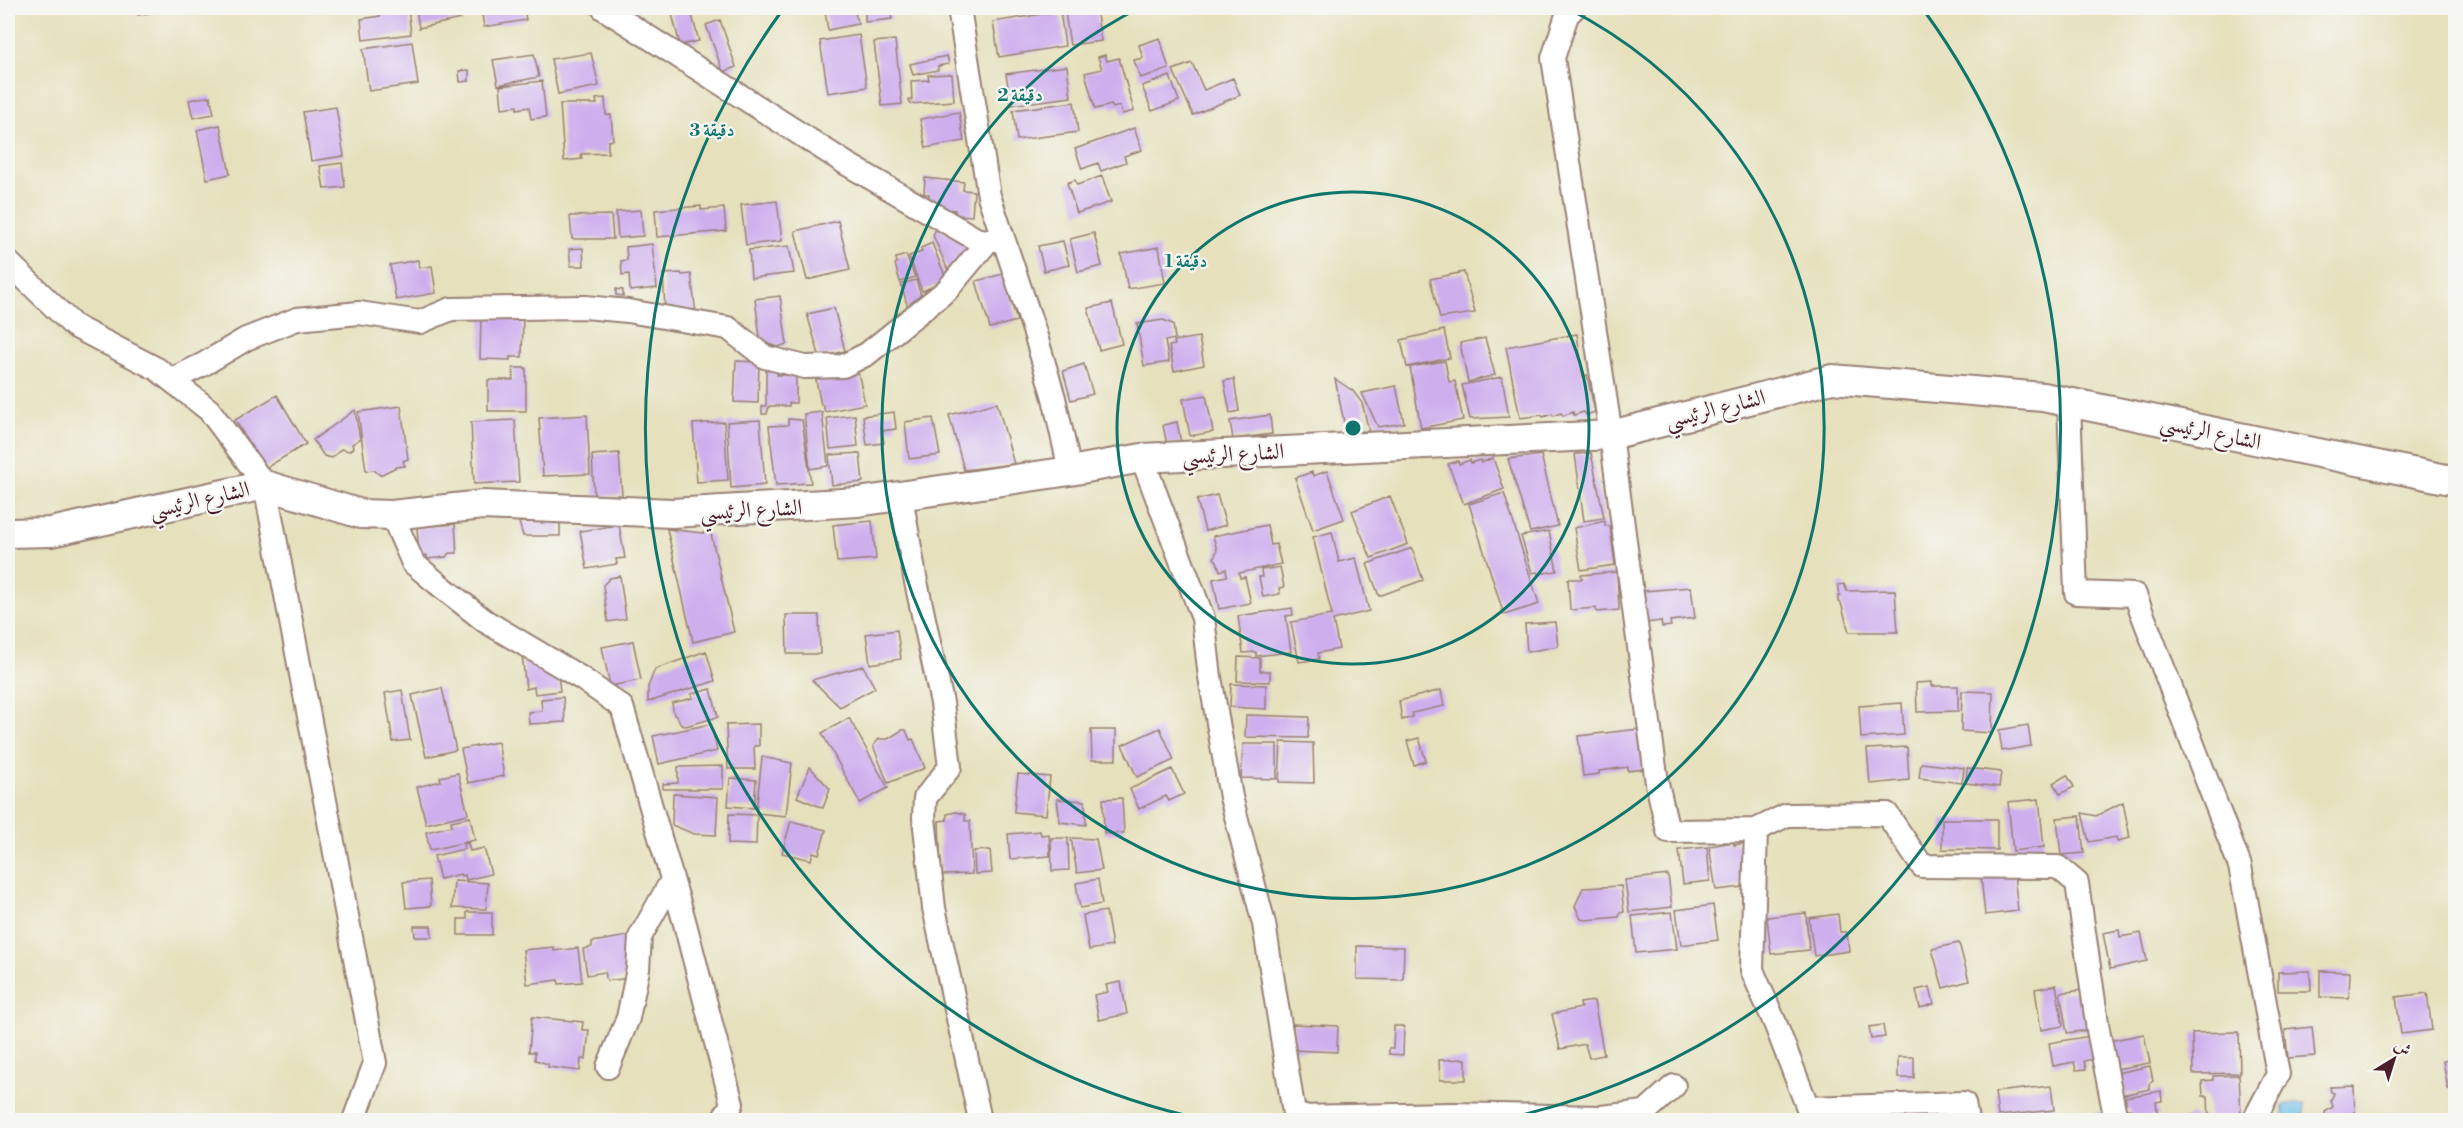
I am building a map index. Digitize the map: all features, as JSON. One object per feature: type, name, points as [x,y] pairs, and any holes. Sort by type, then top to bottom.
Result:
[{"type":"street","points":[[603,8],[847,164],[976,239],[995,240]]},
{"type":"street","points":[[958,8],[995,240],[1035,333],[1054,398],[1070,471]]},
{"type":"street","points":[[1574,8],[1567,15],[1553,58],[1611,435],[1657,783],[1668,831],[1756,830],[1787,816],[1887,814],[1922,866],[2058,867],[2077,883],[2098,1030],[2116,1120]]},
{"type":"street","points":[[171,380],[246,339],[297,319],[359,314],[420,322],[451,309],[585,307],[628,311],[728,328],[765,357],[805,367],[843,366],[867,354],[947,290],[995,240]]},
{"type":"street","points":[[8,262],[74,326],[157,369],[209,410],[265,485],[375,1063],[354,1120]]},
{"type":"street","name":"الشارع الرئيسي","points":[[8,533],[51,532],[265,485],[361,514],[392,515],[482,505],[672,513],[858,502],[1070,471],[1142,458],[1611,435],[1832,379],[2043,397],[2456,481]]},
{"type":"street","points":[[2069,402],[2076,593],[2135,595],[2240,866],[2278,1074],[2254,1120]]},
{"type":"street","points":[[1142,458],[1203,618],[1210,677],[1231,797],[1264,924],[1295,1119],[1452,1114],[1601,1117],[1646,1112],[1674,1086]]},
{"type":"street","points":[[901,496],[915,577],[942,703],[950,767],[925,798],[924,818],[934,908],[980,1120]]},
{"type":"street","points":[[392,515],[413,563],[485,621],[581,678],[622,707],[672,880],[732,1104],[722,1120]]},
{"type":"street","points":[[1756,830],[1752,970],[1808,1108],[1964,1103],[1967,1120]]},
{"type":"street","points":[[608,1067],[628,1018],[638,969],[640,936],[672,880]]},
{"type":"water","points":[[2284,1104],[2305,1104],[2305,1119],[2284,1119]]},
{"type":"building","points":[[136,8],[171,8],[172,9],[138,15]]},
{"type":"building","points":[[379,8],[408,8],[411,34],[363,40],[361,19],[380,16]]},
{"type":"building","points":[[416,8],[459,8],[461,19],[419,28]]},
{"type":"building","points":[[481,8],[524,8],[526,20],[484,27]]},
{"type":"building","points":[[690,8],[699,41],[680,45],[671,10]]},
{"type":"building","points":[[854,8],[858,24],[828,30],[825,11]]},
{"type":"building","points":[[860,8],[889,8],[892,19],[865,22],[865,12],[861,12]]},
{"type":"building","points":[[972,8],[989,8],[989,9],[973,11]]},
{"type":"building","points":[[1075,8],[1096,8],[1101,41],[1070,45],[1065,12],[1076,10]]},
{"type":"building","points":[[1060,11],[1065,46],[999,57],[993,22]]},
{"type":"building","points":[[720,20],[736,67],[723,72],[706,25]]},
{"type":"building","points":[[859,35],[867,87],[828,93],[820,41]]},
{"type":"building","points":[[1160,38],[1169,69],[1140,78],[1134,60],[1143,58],[1139,45]]},
{"type":"building","points":[[895,40],[902,104],[882,106],[874,42]]},
{"type":"building","points":[[412,42],[418,84],[369,91],[363,49]]},
{"type":"building","points":[[591,53],[599,86],[558,94],[551,59]]},
{"type":"building","points":[[534,54],[539,77],[498,85],[493,60]]},
{"type":"building","points":[[1105,55],[1107,61],[1119,58],[1134,111],[1122,114],[1120,106],[1113,108],[1111,105],[1095,109],[1085,73],[1102,69],[1098,57]]},
{"type":"building","points":[[947,56],[949,64],[938,66],[938,70],[913,75],[910,64]]},
{"type":"building","points":[[1192,63],[1204,90],[1233,78],[1240,95],[1193,115],[1173,70]]},
{"type":"building","points":[[1067,66],[1071,97],[1011,105],[1006,74]]},
{"type":"building","points":[[469,70],[469,81],[460,82],[459,71]]},
{"type":"building","points":[[952,74],[954,101],[910,104],[909,100],[912,100],[911,81],[929,80],[928,75]]},
{"type":"building","points":[[1170,76],[1179,101],[1152,111],[1142,86]]},
{"type":"building","points":[[542,81],[546,117],[531,119],[529,107],[502,108],[500,86]]},
{"type":"building","points":[[210,96],[214,114],[193,118],[189,100]]},
{"type":"building","points":[[605,98],[606,115],[611,115],[613,140],[608,141],[608,153],[581,154],[582,159],[564,161],[560,104],[597,104],[596,99]]},
{"type":"building","points":[[1074,102],[1078,132],[1017,140],[1013,110]]},
{"type":"building","points":[[336,107],[344,156],[311,161],[303,112]]},
{"type":"building","points":[[959,112],[964,141],[926,148],[920,119]]},
{"type":"building","points":[[220,125],[230,174],[207,179],[197,130]]},
{"type":"building","points":[[1134,128],[1142,150],[1124,156],[1126,162],[1101,171],[1098,163],[1082,169],[1075,149]]},
{"type":"building","points":[[342,163],[345,187],[324,189],[320,166]]},
{"type":"building","points":[[1102,176],[1111,202],[1077,213],[1067,183],[1075,180],[1077,185]]},
{"type":"building","points":[[925,178],[964,182],[963,190],[974,191],[972,216],[955,215],[955,210],[941,209],[941,204],[929,202],[929,194],[924,194]]},
{"type":"building","points":[[777,201],[782,241],[746,245],[741,205]]},
{"type":"building","points":[[701,206],[701,210],[724,208],[726,231],[657,237],[655,210]]},
{"type":"building","points":[[641,210],[643,236],[618,238],[616,212]]},
{"type":"building","points":[[611,215],[613,239],[572,239],[570,216]]},
{"type":"building","points":[[838,221],[850,270],[807,280],[795,231]]},
{"type":"building","points":[[937,227],[976,248],[952,280],[933,235]]},
{"type":"building","points":[[1094,233],[1102,266],[1078,272],[1070,239]]},
{"type":"building","points":[[1063,241],[1069,265],[1044,271],[1038,246]]},
{"type":"building","points":[[932,243],[947,281],[922,291],[909,256],[922,252],[921,248]]},
{"type":"building","points":[[652,244],[657,288],[630,291],[629,274],[622,275],[621,261],[627,260],[626,247]]},
{"type":"building","points":[[789,246],[794,273],[751,278],[749,250]]},
{"type":"building","points":[[1159,247],[1165,283],[1128,289],[1121,254]]},
{"type":"building","points":[[583,248],[584,266],[571,266],[569,249]]},
{"type":"building","points":[[906,255],[915,277],[900,282],[895,264],[897,263],[896,258]]},
{"type":"building","points":[[418,260],[419,268],[432,266],[436,293],[396,300],[390,265]]},
{"type":"building","points":[[1464,272],[1475,313],[1440,318],[1430,279]]},
{"type":"building","points":[[681,273],[682,275],[691,274],[696,314],[665,308],[663,274]]},
{"type":"building","points":[[1003,274],[1017,321],[990,328],[976,281]]},
{"type":"building","points":[[916,280],[924,305],[909,311],[901,284]]},
{"type":"building","points":[[616,289],[623,290],[623,296],[616,295]]},
{"type":"building","points":[[780,296],[787,344],[778,347],[769,344],[761,345],[755,299]]},
{"type":"building","points":[[1112,303],[1122,344],[1099,350],[1088,308]]},
{"type":"building","points":[[834,308],[845,351],[820,358],[807,314]]},
{"type":"building","points":[[481,317],[523,319],[522,357],[510,357],[510,360],[480,359]]},
{"type":"building","points":[[1163,320],[1173,324],[1175,339],[1165,341],[1169,362],[1144,366],[1137,324]]},
{"type":"building","points":[[1444,330],[1450,358],[1407,367],[1401,340]]},
{"type":"building","points":[[1577,334],[1583,376],[1587,375],[1595,412],[1586,415],[1584,412],[1574,415],[1573,412],[1563,416],[1561,413],[1553,416],[1552,414],[1543,417],[1542,415],[1520,418],[1506,347]]},
{"type":"building","points":[[1199,337],[1204,365],[1174,371],[1169,346],[1175,345],[1174,341]]},
{"type":"building","points":[[1485,338],[1495,375],[1468,382],[1460,343]]},
{"type":"building","points":[[736,361],[759,362],[758,403],[734,402]]},
{"type":"building","points":[[1445,361],[1449,382],[1455,381],[1463,420],[1421,428],[1410,367]]},
{"type":"building","points":[[1084,364],[1093,394],[1071,400],[1063,371]]},
{"type":"building","points":[[857,367],[865,404],[825,412],[821,405],[815,375]]},
{"type":"building","points":[[513,368],[526,368],[526,411],[488,411],[488,380],[513,380]]},
{"type":"building","points":[[766,368],[777,369],[777,375],[796,375],[796,403],[789,403],[789,406],[769,406],[767,414],[762,414],[762,406],[766,406]]},
{"type":"building","points":[[1502,377],[1509,417],[1470,419],[1462,385]]},
{"type":"building","points":[[1234,379],[1239,411],[1230,413],[1224,381]]},
{"type":"building","points":[[1335,379],[1353,391],[1362,403],[1369,431],[1346,432]]},
{"type":"building","points":[[1396,386],[1404,423],[1378,427],[1362,393]]},
{"type":"building","points":[[277,395],[306,444],[264,469],[235,420]]},
{"type":"building","points":[[1206,395],[1213,432],[1190,436],[1183,399]]},
{"type":"building","points":[[997,403],[1014,464],[964,470],[949,415]]},
{"type":"building","points":[[401,406],[408,459],[403,461],[405,466],[396,467],[380,475],[374,470],[366,471],[358,412]]},
{"type":"building","points":[[355,410],[360,439],[352,444],[353,448],[349,451],[341,449],[332,458],[324,456],[313,440]]},
{"type":"building","points":[[822,412],[828,466],[810,469],[804,414]]},
{"type":"building","points":[[894,412],[896,429],[882,431],[884,443],[867,445],[863,416]]},
{"type":"building","points":[[587,415],[590,474],[543,476],[539,418]]},
{"type":"building","points":[[855,415],[858,446],[830,449],[827,418]]},
{"type":"building","points":[[1270,415],[1272,434],[1233,439],[1230,421]]},
{"type":"building","points":[[933,418],[940,455],[909,459],[905,422]]},
{"type":"building","points":[[788,419],[802,420],[811,483],[776,485],[769,426],[788,425]]},
{"type":"building","points":[[515,420],[519,482],[474,484],[471,422]]},
{"type":"building","points":[[760,420],[765,485],[731,488],[727,422]]},
{"type":"building","points":[[724,422],[728,480],[697,482],[693,424]]},
{"type":"building","points":[[1177,422],[1181,443],[1167,445],[1163,425]]},
{"type":"building","points":[[619,453],[622,495],[594,496],[592,455]]},
{"type":"building","points":[[860,453],[863,482],[832,485],[829,455]]},
{"type":"building","points":[[1591,453],[1604,518],[1584,521],[1575,454]]},
{"type":"building","points":[[1541,455],[1558,526],[1530,532],[1508,459]]},
{"type":"building","points":[[1493,458],[1504,489],[1464,504],[1448,464],[1458,461],[1459,464],[1470,460],[1471,463],[1480,460],[1481,463]]},
{"type":"building","points":[[1327,471],[1344,519],[1313,530],[1295,478],[1312,472],[1313,476]]},
{"type":"building","points":[[1504,493],[1539,604],[1504,615],[1469,504]]},
{"type":"building","points":[[1217,495],[1226,525],[1205,531],[1197,500]]},
{"type":"building","points":[[1390,496],[1408,544],[1371,558],[1352,511]]},
{"type":"building","points":[[872,521],[876,559],[837,562],[833,525]]},
{"type":"building","points":[[1605,521],[1605,526],[1610,526],[1615,565],[1581,570],[1574,528]]},
{"type":"building","points":[[519,522],[560,522],[560,536],[523,536]]},
{"type":"building","points":[[455,524],[457,553],[427,559],[427,555],[419,556],[417,527]]},
{"type":"building","points":[[619,525],[625,558],[616,559],[617,564],[587,569],[580,531]]},
{"type":"building","points":[[1267,525],[1271,545],[1276,544],[1281,564],[1239,573],[1240,578],[1245,577],[1251,603],[1219,609],[1213,579],[1227,576],[1226,569],[1220,571],[1214,558],[1217,550],[1213,536]]},
{"type":"building","points":[[667,529],[711,534],[734,632],[693,642]]},
{"type":"building","points":[[1549,531],[1557,571],[1532,573],[1521,536]]},
{"type":"building","points":[[1332,532],[1339,562],[1356,558],[1369,611],[1333,620],[1339,649],[1318,653],[1319,659],[1299,662],[1291,622],[1332,615],[1313,537]]},
{"type":"building","points":[[1412,548],[1423,580],[1379,596],[1367,564]]},
{"type":"building","points":[[1280,567],[1284,587],[1279,588],[1280,594],[1263,597],[1259,577],[1262,577],[1261,570]]},
{"type":"building","points":[[1617,572],[1619,610],[1597,612],[1596,608],[1570,610],[1568,579],[1582,579],[1581,575]]},
{"type":"building","points":[[620,576],[626,619],[608,622],[603,585],[610,578]]},
{"type":"building","points":[[1844,584],[1847,591],[1895,590],[1898,632],[1849,632],[1841,603],[1838,602],[1838,596],[1840,596],[1838,585]]},
{"type":"building","points":[[1691,587],[1695,618],[1670,621],[1671,626],[1662,627],[1661,621],[1646,623],[1644,591]]},
{"type":"building","points":[[1292,608],[1293,615],[1286,616],[1291,652],[1256,656],[1256,652],[1243,653],[1238,616]]},
{"type":"building","points":[[786,615],[819,615],[820,654],[787,654]]},
{"type":"building","points":[[1555,622],[1558,646],[1527,652],[1525,624]]},
{"type":"building","points":[[897,630],[901,659],[870,664],[866,634]]},
{"type":"building","points":[[633,641],[641,680],[610,686],[602,647]]},
{"type":"building","points":[[706,651],[715,681],[648,702],[648,687],[655,669]]},
{"type":"building","points":[[522,655],[557,667],[560,691],[535,694],[534,687],[526,689]]},
{"type":"building","points":[[1238,657],[1260,658],[1260,671],[1270,671],[1270,682],[1237,681]]},
{"type":"building","points":[[863,666],[875,688],[840,707],[812,680]]},
{"type":"building","points":[[1932,682],[1932,686],[1958,686],[1958,711],[1917,712],[1916,683]]},
{"type":"building","points":[[1231,684],[1266,685],[1266,709],[1230,707]]},
{"type":"building","points":[[442,688],[456,750],[426,757],[412,695]]},
{"type":"building","points":[[711,689],[718,717],[686,726],[681,725],[677,716],[674,715],[672,703],[693,698],[691,694]]},
{"type":"building","points":[[402,690],[410,740],[393,742],[385,693]]},
{"type":"building","points":[[1441,690],[1444,706],[1412,713],[1413,717],[1402,720],[1399,701]]},
{"type":"building","points":[[1962,691],[1993,692],[1992,733],[1961,731]]},
{"type":"building","points":[[563,697],[565,722],[529,724],[528,712],[542,711],[541,699]]},
{"type":"building","points":[[1902,703],[1904,735],[1861,738],[1859,706]]},
{"type":"building","points":[[1246,715],[1309,717],[1308,738],[1245,737]]},
{"type":"building","points":[[849,718],[888,788],[860,803],[822,733]]},
{"type":"building","points":[[711,724],[717,751],[659,764],[653,736]]},
{"type":"building","points":[[759,724],[759,746],[754,746],[755,769],[728,769],[726,725]]},
{"type":"building","points":[[2028,725],[2031,746],[2002,751],[1999,730]]},
{"type":"building","points":[[1160,728],[1174,760],[1137,777],[1122,745]]},
{"type":"building","points":[[1639,729],[1644,769],[1628,771],[1628,767],[1583,776],[1578,736]]},
{"type":"building","points":[[906,730],[910,740],[913,739],[925,768],[888,783],[873,746],[879,739],[888,739]]},
{"type":"building","points":[[1091,730],[1116,730],[1116,760],[1092,760]]},
{"type":"building","points":[[1419,738],[1426,761],[1414,765],[1407,741]]},
{"type":"building","points":[[498,742],[504,776],[468,783],[461,749]]},
{"type":"building","points":[[1281,742],[1313,743],[1314,783],[1279,782]]},
{"type":"building","points":[[1243,744],[1277,744],[1277,779],[1241,778]]},
{"type":"building","points":[[1907,747],[1909,780],[1870,784],[1867,749]]},
{"type":"building","points":[[762,757],[792,763],[786,816],[756,813]]},
{"type":"building","points":[[1921,763],[1964,768],[1962,783],[1919,778]]},
{"type":"building","points":[[723,766],[723,789],[663,789],[663,784],[678,783],[678,767]]},
{"type":"building","points":[[810,767],[830,789],[823,808],[797,797]]},
{"type":"building","points":[[1967,768],[2001,772],[1999,787],[1966,783]]},
{"type":"building","points":[[1172,769],[1184,794],[1169,801],[1166,796],[1139,809],[1130,789]]},
{"type":"building","points":[[458,773],[468,814],[426,824],[417,787],[441,781],[440,777]]},
{"type":"building","points":[[1018,774],[1050,777],[1046,815],[1014,812]]},
{"type":"building","points":[[2067,775],[2074,787],[2060,794],[2053,783]]},
{"type":"building","points":[[730,778],[756,780],[754,808],[728,806]]},
{"type":"building","points":[[673,794],[718,797],[716,835],[694,834],[672,825]]},
{"type":"building","points":[[1122,798],[1124,833],[1104,834],[1103,799]]},
{"type":"building","points":[[1057,799],[1085,801],[1086,825],[1060,822]]},
{"type":"building","points":[[2039,799],[2044,847],[2013,851],[2008,802]]},
{"type":"building","points":[[2123,802],[2130,838],[2117,841],[2116,837],[2089,842],[2082,813],[2096,816]]},
{"type":"building","points":[[956,812],[965,814],[965,821],[970,821],[972,874],[941,875],[939,821],[947,820],[947,814]]},
{"type":"building","points":[[729,814],[757,815],[756,845],[728,844]]},
{"type":"building","points":[[2080,816],[2084,853],[2061,855],[2057,818]]},
{"type":"building","points":[[470,817],[475,840],[430,850],[426,832],[452,826],[451,821]]},
{"type":"building","points":[[1942,819],[1997,819],[1997,850],[1942,849]]},
{"type":"building","points":[[791,821],[826,830],[819,854],[813,852],[811,860],[782,853]]},
{"type":"building","points":[[1040,831],[1041,835],[1049,834],[1050,856],[1010,859],[1008,834]]},
{"type":"building","points":[[1051,838],[1068,838],[1069,870],[1052,871]]},
{"type":"building","points":[[1071,838],[1096,839],[1102,870],[1077,873]]},
{"type":"building","points":[[1734,842],[1734,845],[1746,843],[1752,886],[1716,890],[1709,846]]},
{"type":"building","points":[[468,843],[470,851],[484,848],[491,874],[466,880],[465,875],[460,874],[440,879],[434,856],[464,849],[463,844]]},
{"type":"building","points":[[1707,847],[1710,881],[1683,884],[1679,850]]},
{"type":"building","points":[[990,850],[992,873],[975,874],[974,851]]},
{"type":"building","points":[[2014,874],[2018,911],[1985,915],[1981,877]]},
{"type":"building","points":[[1668,875],[1672,907],[1629,912],[1625,880]]},
{"type":"building","points":[[1098,879],[1102,904],[1080,908],[1076,883]]},
{"type":"building","points":[[429,880],[431,906],[406,908],[403,882]]},
{"type":"building","points":[[454,881],[488,883],[486,909],[452,908]]},
{"type":"building","points":[[1621,886],[1624,912],[1620,913],[1619,917],[1581,919],[1575,906],[1583,888]]},
{"type":"building","points":[[1713,905],[1718,940],[1681,945],[1676,910]]},
{"type":"building","points":[[1106,911],[1112,946],[1089,950],[1083,915]]},
{"type":"building","points":[[467,912],[492,912],[492,935],[458,935],[458,919],[467,919]]},
{"type":"building","points":[[1672,912],[1677,949],[1636,953],[1632,916]]},
{"type":"building","points":[[1806,913],[1809,950],[1771,954],[1767,917]]},
{"type":"building","points":[[1838,914],[1840,932],[1847,932],[1849,951],[1814,956],[1809,918]]},
{"type":"building","points":[[414,926],[431,926],[432,937],[415,937]]},
{"type":"building","points":[[2119,930],[2120,937],[2141,933],[2147,961],[2110,969],[2103,933]]},
{"type":"building","points":[[628,936],[633,970],[629,978],[607,981],[605,972],[587,975],[583,949],[592,947],[592,942]]},
{"type":"building","points":[[1959,943],[1969,981],[1943,988],[1932,949]]},
{"type":"building","points":[[1357,946],[1404,947],[1403,980],[1357,979]]},
{"type":"building","points":[[554,947],[554,951],[578,948],[582,982],[559,984],[558,980],[527,984],[523,950]]},
{"type":"building","points":[[2310,971],[2311,991],[2278,991],[2278,972]]},
{"type":"building","points":[[2320,971],[2350,972],[2349,998],[2320,997]]},
{"type":"building","points":[[1121,982],[1127,1014],[1099,1020],[1094,995],[1108,992],[1106,985]]},
{"type":"building","points":[[2056,985],[2063,1026],[2041,1030],[2035,989]]},
{"type":"building","points":[[1930,987],[1934,1004],[1920,1008],[1916,990]]},
{"type":"building","points":[[2082,990],[2089,1030],[2067,1033],[2060,993]]},
{"type":"building","points":[[2427,993],[2432,1030],[2401,1034],[2396,997]]},
{"type":"building","points":[[1594,1001],[1604,1055],[1589,1058],[1585,1044],[1560,1049],[1552,1014],[1581,1008],[1580,1003]]},
{"type":"building","points":[[532,1017],[583,1022],[582,1030],[589,1030],[586,1059],[581,1059],[580,1071],[548,1067],[548,1064],[535,1060],[535,1052],[529,1052]]},
{"type":"building","points":[[1293,1024],[1338,1026],[1337,1052],[1292,1050]]},
{"type":"building","points":[[1883,1025],[1885,1037],[1871,1039],[1869,1027]]},
{"type":"building","points":[[1394,1026],[1404,1026],[1403,1055],[1389,1054],[1389,1048],[1393,1048]]},
{"type":"building","points":[[2312,1027],[2315,1056],[2288,1058],[2285,1030]]},
{"type":"building","points":[[2239,1032],[2240,1073],[2193,1074],[2192,1033]]},
{"type":"building","points":[[2144,1034],[2150,1063],[2110,1070],[2104,1042]]},
{"type":"building","points":[[2090,1036],[2094,1059],[2084,1061],[2086,1069],[2076,1070],[2074,1062],[2053,1066],[2049,1043]]},
{"type":"building","points":[[1898,1057],[1914,1057],[1914,1078],[1898,1078]]},
{"type":"building","points":[[1466,1059],[1466,1080],[1440,1080],[1439,1060]]},
{"type":"building","points":[[2456,1059],[2456,1088],[2448,1089],[2443,1061]]},
{"type":"building","points":[[2150,1066],[2153,1081],[2149,1084],[2150,1089],[2117,1096],[2112,1074]]},
{"type":"building","points":[[2239,1075],[2241,1116],[2234,1116],[2235,1120],[2209,1120],[2208,1096],[2203,1096],[2202,1081],[2213,1080],[2213,1076]]},
{"type":"building","points":[[2051,1086],[2054,1110],[1998,1116],[1995,1092]]},
{"type":"building","points":[[2354,1086],[2355,1119],[2325,1118],[2325,1112],[2333,1107],[2331,1101],[2334,1093],[2331,1092],[2330,1087]]},
{"type":"building","points":[[2161,1091],[2162,1101],[2156,1102],[2158,1116],[2132,1120],[2130,1109],[2123,1110],[2122,1104],[2126,1103],[2125,1097]]},
{"type":"building","points":[[2105,1111],[2107,1120],[2060,1120],[2060,1119]]},
{"type":"building","points":[[1960,1113],[1962,1120],[1926,1120],[1926,1119]]},
{"type":"building","points":[[2191,1115],[2196,1118],[2204,1116],[2205,1120],[2183,1120]]}]
